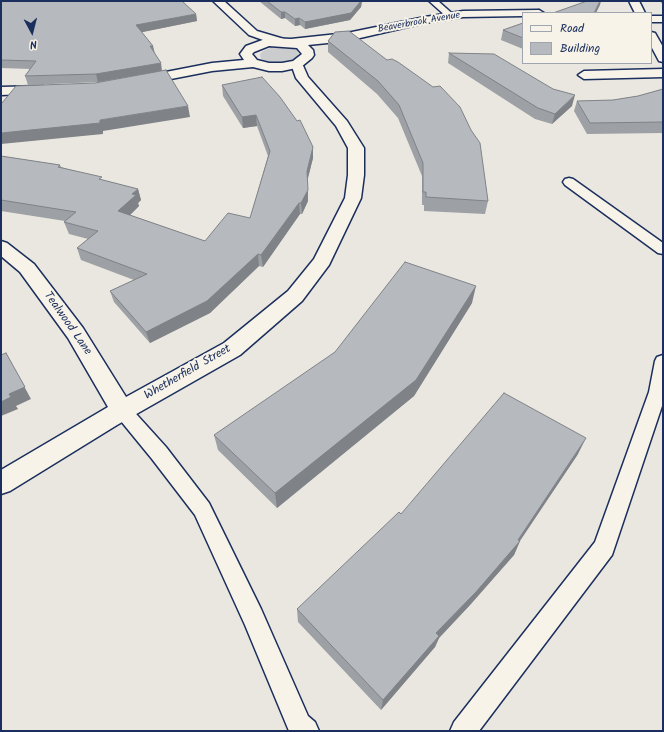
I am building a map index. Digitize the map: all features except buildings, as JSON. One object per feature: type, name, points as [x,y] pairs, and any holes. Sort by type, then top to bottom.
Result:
[{"type":"street","points":[[218,1],[253,33],[258,45],[250,49],[250,59]]},
{"type":"street","points":[[634,1],[640,12]]},
{"type":"street","name":"Beaverbrook Avenue","points":[[258,45],[346,37],[451,16],[501,12],[522,13]]},
{"type":"street","points":[[652,19],[663,19]]},
{"type":"street","points":[[253,33],[301,46],[307,50],[308,56]]},
{"type":"street","name":"Beaverbrook Avenue","points":[[300,71],[308,56],[346,37]]},
{"type":"street","points":[[652,37],[663,58]]},
{"type":"street","points":[[130,83],[250,59],[269,67],[300,71]]},
{"type":"street","name":"Whetherfield Street","points":[[1,483],[122,410],[232,349],[294,296],[322,261],[353,198],[356,175],[356,148],[342,124],[300,71]]},
{"type":"street","points":[[584,75],[663,73]]},
{"type":"street","points":[[1,91],[56,90]]},
{"type":"street","name":"Tealwood Lane","points":[[1,248],[27,268],[76,333],[122,410]]},
{"type":"lane","points":[[433,1],[451,16]]},
{"type":"lane","points":[[569,182],[663,250]]},
{"type":"lane","points":[[463,731],[604,548],[658,392],[663,360]]},
{"type":"lane","points":[[122,410],[159,453],[202,509],[253,617],[299,725],[306,731]]},
{"type":"shaded area","points":[[273,47],[292,48],[297,50],[299,56],[293,60],[282,63],[270,62],[261,59],[260,54],[263,51]]}]
